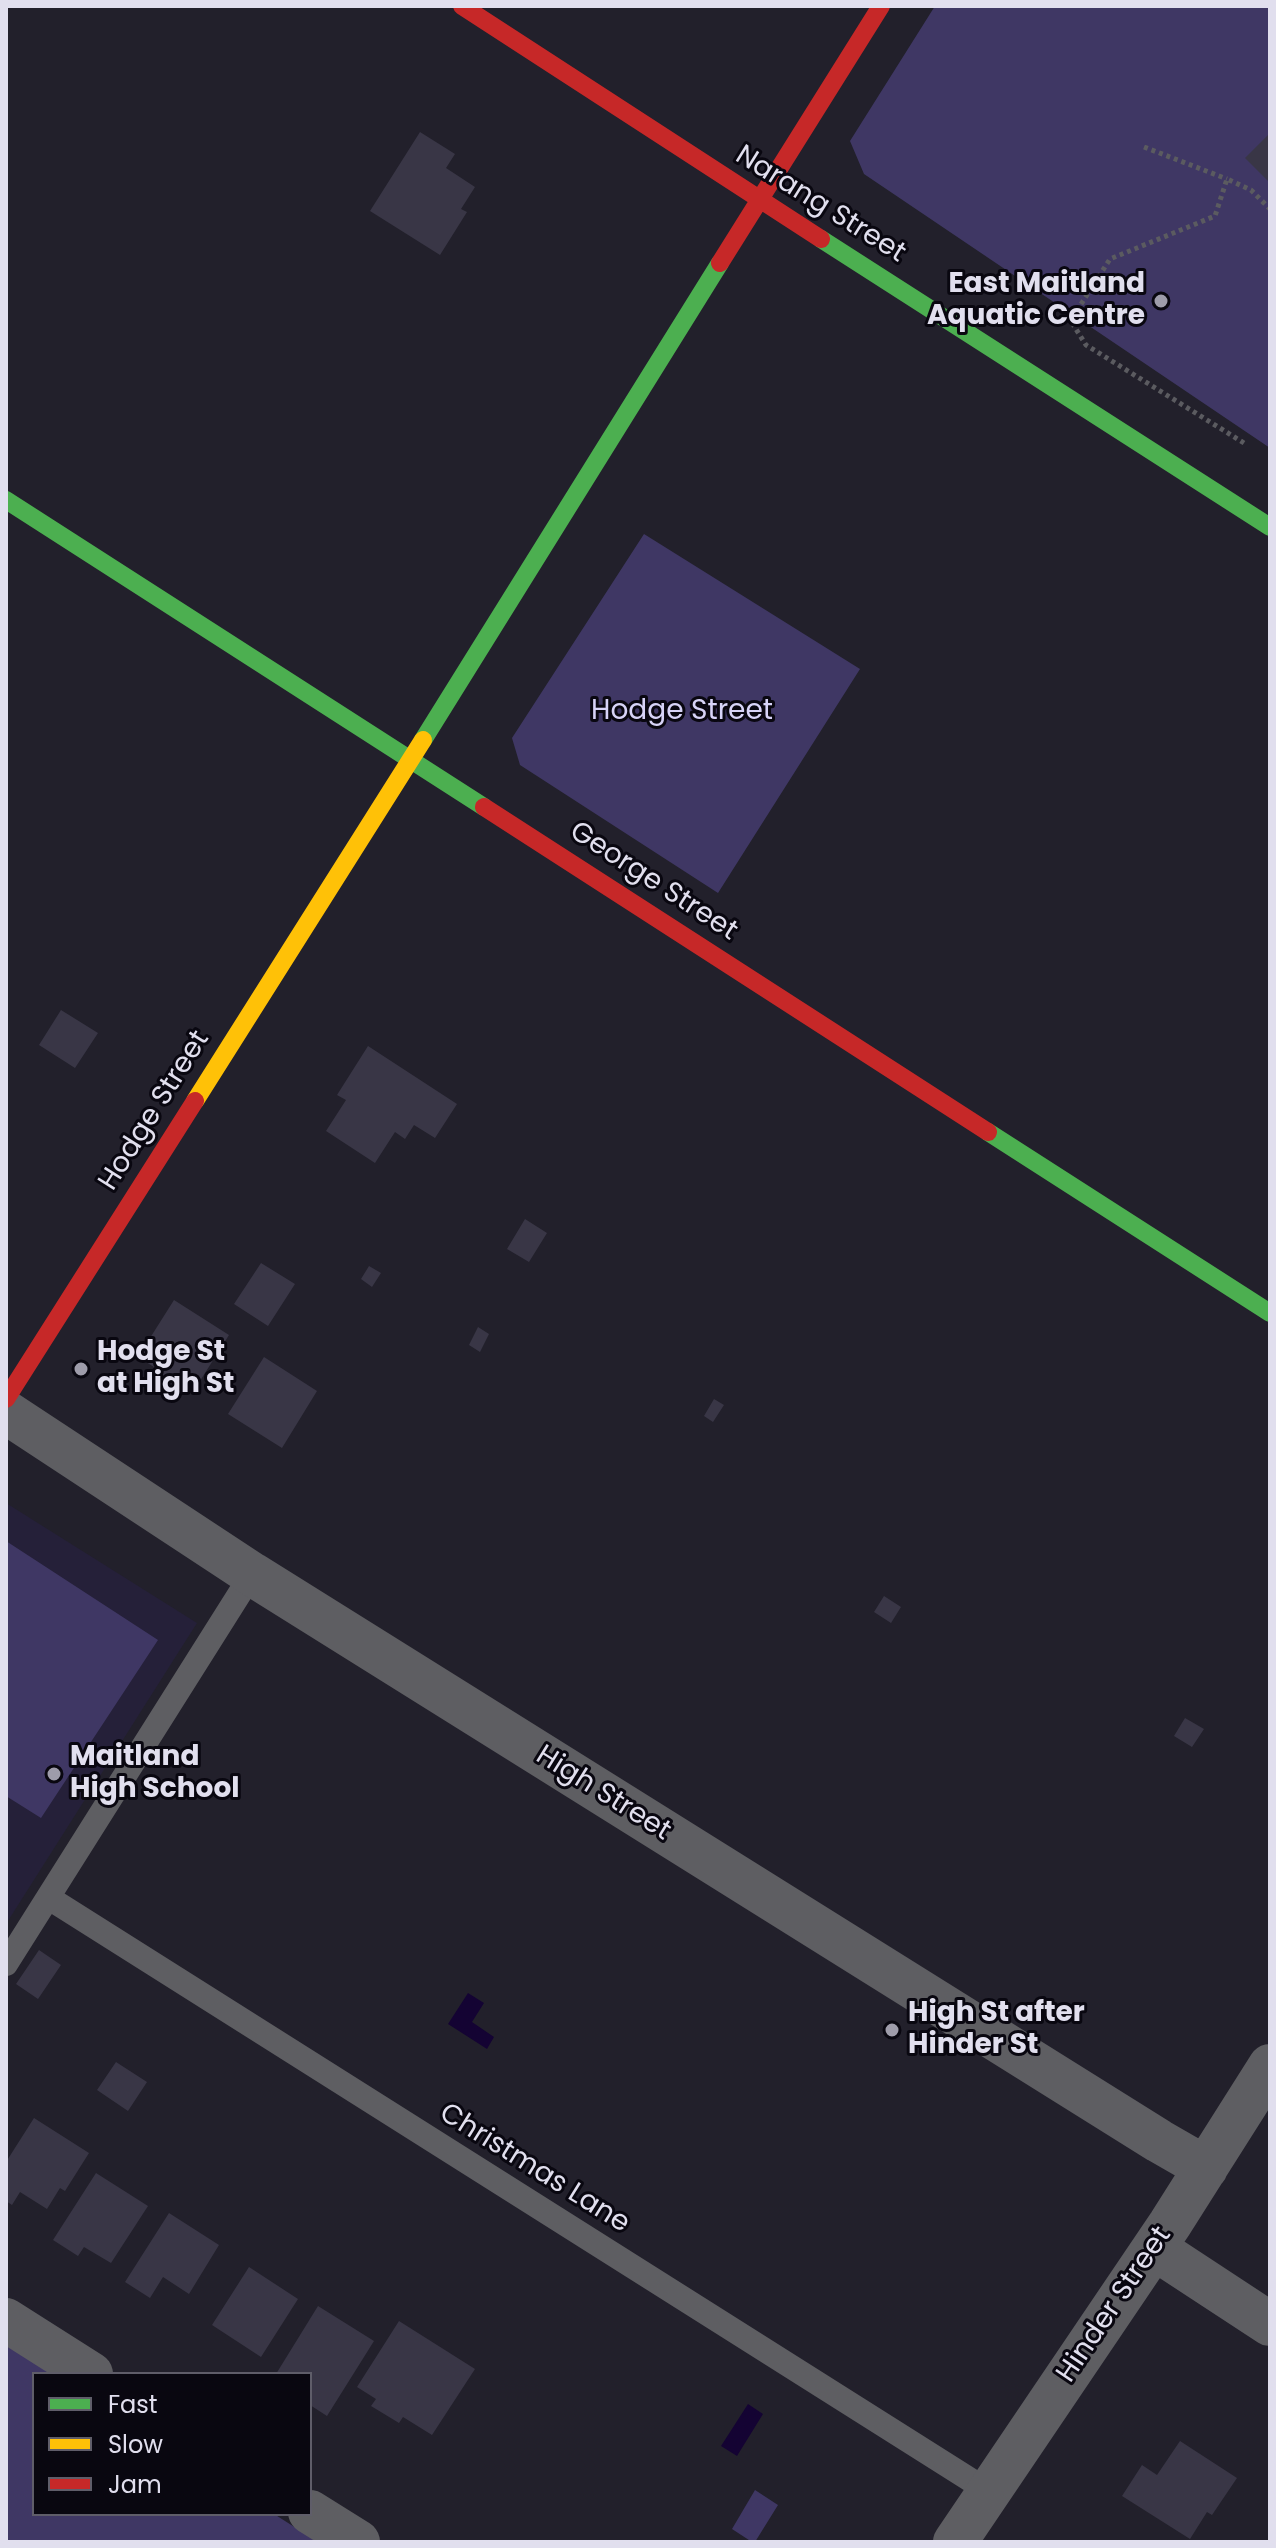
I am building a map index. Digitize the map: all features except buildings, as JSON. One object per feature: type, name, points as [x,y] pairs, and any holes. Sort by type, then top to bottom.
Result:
[{"type":"street","name":"Narang Street","points":[[462,6],[759,201],[1270,527]]},
{"type":"street","name":"Hodge Street","points":[[6,1399],[411,759],[881,6]]},
{"type":"street","name":"George Street","points":[[6,500],[1270,1313]]},
{"type":"street","name":"High Street","points":[[6,1412],[252,1574],[1132,2125],[1206,2168]]},
{"type":"street","name":"Hinder Street","points":[[955,2542],[1154,2248],[1270,2066]]},
{"type":"street","points":[[1154,2248],[1270,2324]]},
{"type":"street","points":[[6,2320],[88,2372]]},
{"type":"street","points":[[312,2513],[358,2542]]},
{"type":"lane","points":[[6,1964],[252,1574]]},
{"type":"lane","name":"Christmas Lane","points":[[49,1898],[988,2491]]},
{"type":"path","points":[[1144,147],[1251,190],[1270,209]]},
{"type":"path","points":[[1227,179],[1215,216],[1110,259],[1076,312],[1074,326],[1086,345],[1244,443]]},
{"type":"shaded area","name":"Maitland High School","points":[[6,1503],[197,1623],[6,1924]]},
{"type":"shaded area","points":[[468,1993],[484,2003],[472,2022],[494,2037],[487,2049],[448,2024]]},
{"type":"shaded area","points":[[748,2404],[763,2414],[737,2456],[721,2446]]},
{"type":"green space","name":"East Maitland Aquatic Centre","points":[[935,6],[1270,6],[1270,448],[864,174],[850,141]]},
{"type":"green space","name":"Hodge Street","points":[[644,534],[860,669],[718,893],[520,765],[512,738]]},
{"type":"green space","points":[[6,1541],[158,1640],[41,1818],[6,1796]]},
{"type":"green space","points":[[6,2344],[50,2372],[32,2372],[32,2516],[277,2516],[318,2542],[6,2542]]},
{"type":"green space","points":[[755,2490],[778,2505],[755,2542],[752,2542],[732,2529]]},
{"type":"traffic: fast","points":[[821,239],[1270,527]]},
{"type":"traffic: fast","points":[[423,740],[720,263]]},
{"type":"traffic: fast","points":[[6,500],[484,807]]},
{"type":"traffic: fast","points":[[988,1132],[1270,1313]]},
{"type":"traffic: slow","points":[[195,1101],[423,740]]},
{"type":"traffic: jam","points":[[462,6],[821,239]]},
{"type":"traffic: jam","points":[[720,263],[881,6]]},
{"type":"traffic: jam","points":[[484,807],[988,1132]]},
{"type":"traffic: jam","points":[[6,1399],[195,1101]]},
{"type":"place","name":"East Maitland Aquatic Centre","points":[[1161,301]]},
{"type":"place","name":"Hodge St at High St","points":[[81,1369]]},
{"type":"place","name":"Maitland High School","points":[[54,1774]]},
{"type":"place","name":"High St after Hinder St","points":[[892,2030]]}]
